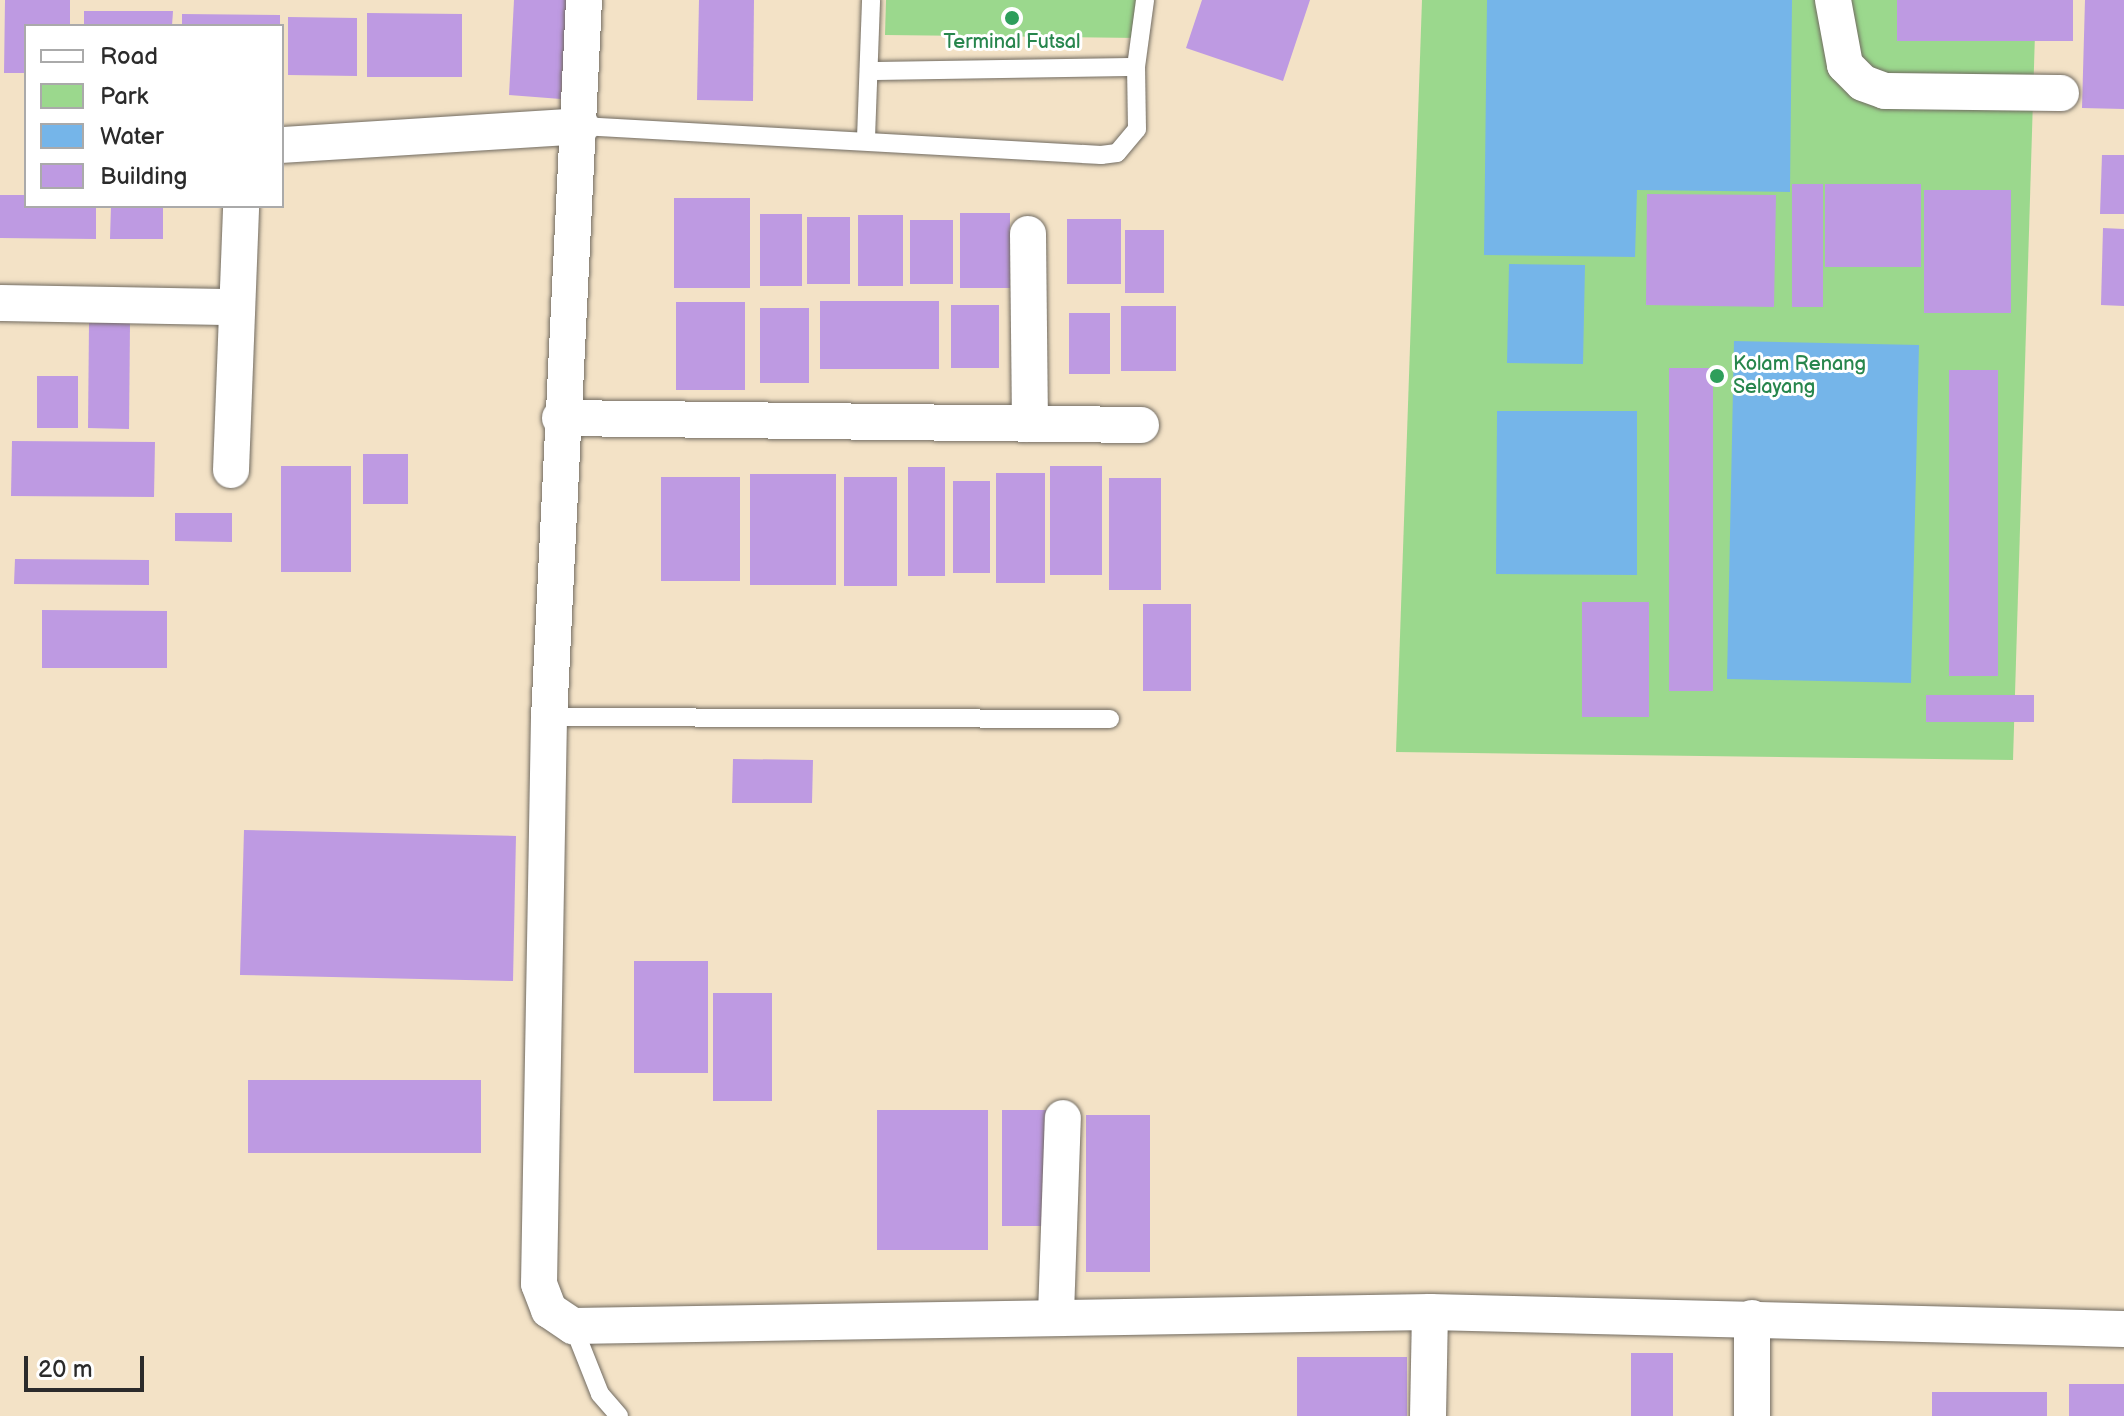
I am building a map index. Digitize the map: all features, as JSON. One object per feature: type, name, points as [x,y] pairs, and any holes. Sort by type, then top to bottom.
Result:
[{"type":"street","points":[[584,0],[581,126],[560,418],[549,717],[539,1284],[549,1310],[573,1326],[1056,1314],[1430,1312],[2124,1329]]},
{"type":"street","points":[[1833,0],[1845,65],[1863,83],[1885,91],[2061,93]]},
{"type":"street","points":[[284,145],[581,126]]},
{"type":"street","points":[[231,470],[241,208]]},
{"type":"street","points":[[1028,234],[1030,424]]},
{"type":"street","points":[[0,303],[235,307]]},
{"type":"street","points":[[560,418],[1141,425]]},
{"type":"street","points":[[1056,1314],[1063,1118]]},
{"type":"street","points":[[1428,1416],[1430,1312]]},
{"type":"street","points":[[1752,1318],[1752,1416]]},
{"type":"lane","points":[[866,138],[871,0]]},
{"type":"lane","points":[[581,126],[1117,153],[1137,129],[1136,67],[1145,0]]},
{"type":"lane","points":[[869,71],[1136,67]]},
{"type":"lane","points":[[549,717],[1110,719]]},
{"type":"lane","points":[[573,1326],[600,1394],[619,1416]]},
{"type":"green space","name":"Terminal Futsal","points":[[886,0],[1139,0],[1139,38],[885,35]]},
{"type":"green space","name":"Kolam Renang Selayang","points":[[1422,0],[2036,0],[2013,760],[1396,752]]},
{"type":"water","points":[[1487,0],[1792,0],[1790,192],[1637,190],[1635,257],[1484,255]]},
{"type":"water","points":[[1509,264],[1585,265],[1583,364],[1507,363]]},
{"type":"water","points":[[1734,341],[1919,345],[1911,683],[1727,679]]},
{"type":"water","points":[[1497,411],[1637,411],[1637,575],[1496,574]]},
{"type":"building","points":[[5,0],[70,0],[70,24],[24,24],[24,73],[4,73]]},
{"type":"building","points":[[514,0],[567,0],[561,99],[509,95]]},
{"type":"building","points":[[699,0],[754,0],[753,101],[697,100]]},
{"type":"building","points":[[1202,0],[1310,0],[1283,81],[1186,48]]},
{"type":"building","points":[[1897,0],[2073,0],[2073,41],[1897,41]]},
{"type":"building","points":[[2085,0],[2124,0],[2124,109],[2082,108]]},
{"type":"building","points":[[84,11],[173,11],[172,24],[84,24]]},
{"type":"building","points":[[367,13],[462,14],[462,77],[367,77]]},
{"type":"building","points":[[182,14],[280,15],[280,24],[182,24]]},
{"type":"building","points":[[288,17],[357,18],[357,76],[288,75]]},
{"type":"building","points":[[2102,155],[2124,155],[2124,214],[2100,214]]},
{"type":"building","points":[[1792,184],[1823,184],[1823,307],[1792,307]]},
{"type":"building","points":[[1825,184],[1921,184],[1921,267],[1825,267]]},
{"type":"building","points":[[1924,190],[2011,190],[2011,313],[1924,313]]},
{"type":"building","points":[[1647,194],[1776,195],[1774,307],[1646,305]]},
{"type":"building","points":[[0,195],[24,195],[24,208],[96,208],[96,239],[0,238]]},
{"type":"building","points":[[674,198],[750,198],[750,288],[674,288]]},
{"type":"building","points":[[111,208],[163,208],[163,239],[110,239]]},
{"type":"building","points":[[960,213],[1010,213],[1010,288],[960,288]]},
{"type":"building","points":[[760,214],[802,214],[802,286],[760,286]]},
{"type":"building","points":[[858,215],[903,215],[903,286],[858,286]]},
{"type":"building","points":[[807,217],[850,217],[850,284],[807,284]]},
{"type":"building","points":[[1067,219],[1121,219],[1121,284],[1067,284]]},
{"type":"building","points":[[910,220],[953,220],[953,284],[910,284]]},
{"type":"building","points":[[2103,228],[2124,229],[2124,306],[2101,305]]},
{"type":"building","points":[[1125,230],[1164,230],[1164,293],[1125,293]]},
{"type":"building","points":[[820,301],[939,301],[939,369],[820,369]]},
{"type":"building","points":[[676,302],[745,302],[745,390],[676,390]]},
{"type":"building","points":[[951,305],[999,305],[999,368],[951,368]]},
{"type":"building","points":[[1121,306],[1176,306],[1176,371],[1121,371]]},
{"type":"building","points":[[760,308],[809,308],[809,383],[760,383]]},
{"type":"building","points":[[1069,313],[1110,313],[1110,374],[1069,374]]},
{"type":"building","points":[[89,323],[130,323],[129,429],[88,428]]},
{"type":"building","points":[[1669,368],[1713,368],[1713,691],[1669,691]]},
{"type":"building","points":[[1949,370],[1998,370],[1998,676],[1949,676]]},
{"type":"building","points":[[37,376],[78,376],[78,428],[37,428]]},
{"type":"building","points":[[12,441],[155,442],[154,497],[11,496]]},
{"type":"building","points":[[363,454],[408,454],[408,504],[363,504]]},
{"type":"building","points":[[281,466],[351,466],[351,572],[281,572]]},
{"type":"building","points":[[1050,466],[1102,466],[1102,575],[1050,575]]},
{"type":"building","points":[[908,467],[945,467],[945,576],[908,576]]},
{"type":"building","points":[[996,473],[1045,473],[1045,583],[996,583]]},
{"type":"building","points":[[750,474],[836,474],[836,585],[750,585]]},
{"type":"building","points":[[661,477],[740,477],[740,581],[661,581]]},
{"type":"building","points":[[844,477],[897,477],[897,586],[844,586]]},
{"type":"building","points":[[1109,478],[1161,478],[1161,590],[1109,590]]},
{"type":"building","points":[[953,481],[990,481],[990,573],[953,573]]},
{"type":"building","points":[[175,513],[232,513],[232,542],[175,541]]},
{"type":"building","points":[[15,559],[149,560],[149,585],[14,584]]},
{"type":"building","points":[[1582,602],[1649,602],[1649,717],[1582,717]]},
{"type":"building","points":[[1143,604],[1191,604],[1191,691],[1143,691]]},
{"type":"building","points":[[42,610],[167,611],[167,668],[42,668]]},
{"type":"building","points":[[1926,695],[2034,695],[2034,722],[1926,722]]},
{"type":"building","points":[[733,759],[813,760],[812,803],[732,803]]},
{"type":"building","points":[[244,830],[516,836],[513,981],[240,975]]},
{"type":"building","points":[[634,961],[708,961],[708,1073],[634,1073]]},
{"type":"building","points":[[713,993],[772,993],[772,1101],[713,1101]]},
{"type":"building","points":[[248,1080],[481,1080],[481,1153],[248,1153]]},
{"type":"building","points":[[877,1110],[988,1110],[988,1250],[877,1250]]},
{"type":"building","points":[[1002,1110],[1053,1110],[1053,1226],[1002,1226]]},
{"type":"building","points":[[1086,1115],[1150,1115],[1150,1272],[1086,1272]]},
{"type":"building","points":[[1631,1353],[1673,1353],[1673,1416],[1631,1416]]},
{"type":"building","points":[[1297,1357],[1407,1357],[1407,1416],[1297,1416]]},
{"type":"building","points":[[2069,1384],[2124,1384],[2124,1416],[2069,1416]]},
{"type":"building","points":[[1932,1392],[2047,1392],[2047,1416],[1932,1416]]},
{"type":"place","name":"Terminal Futsal","points":[[1012,18]]},
{"type":"place","name":"Kolam Renang Selayang","points":[[1717,376]]}]
